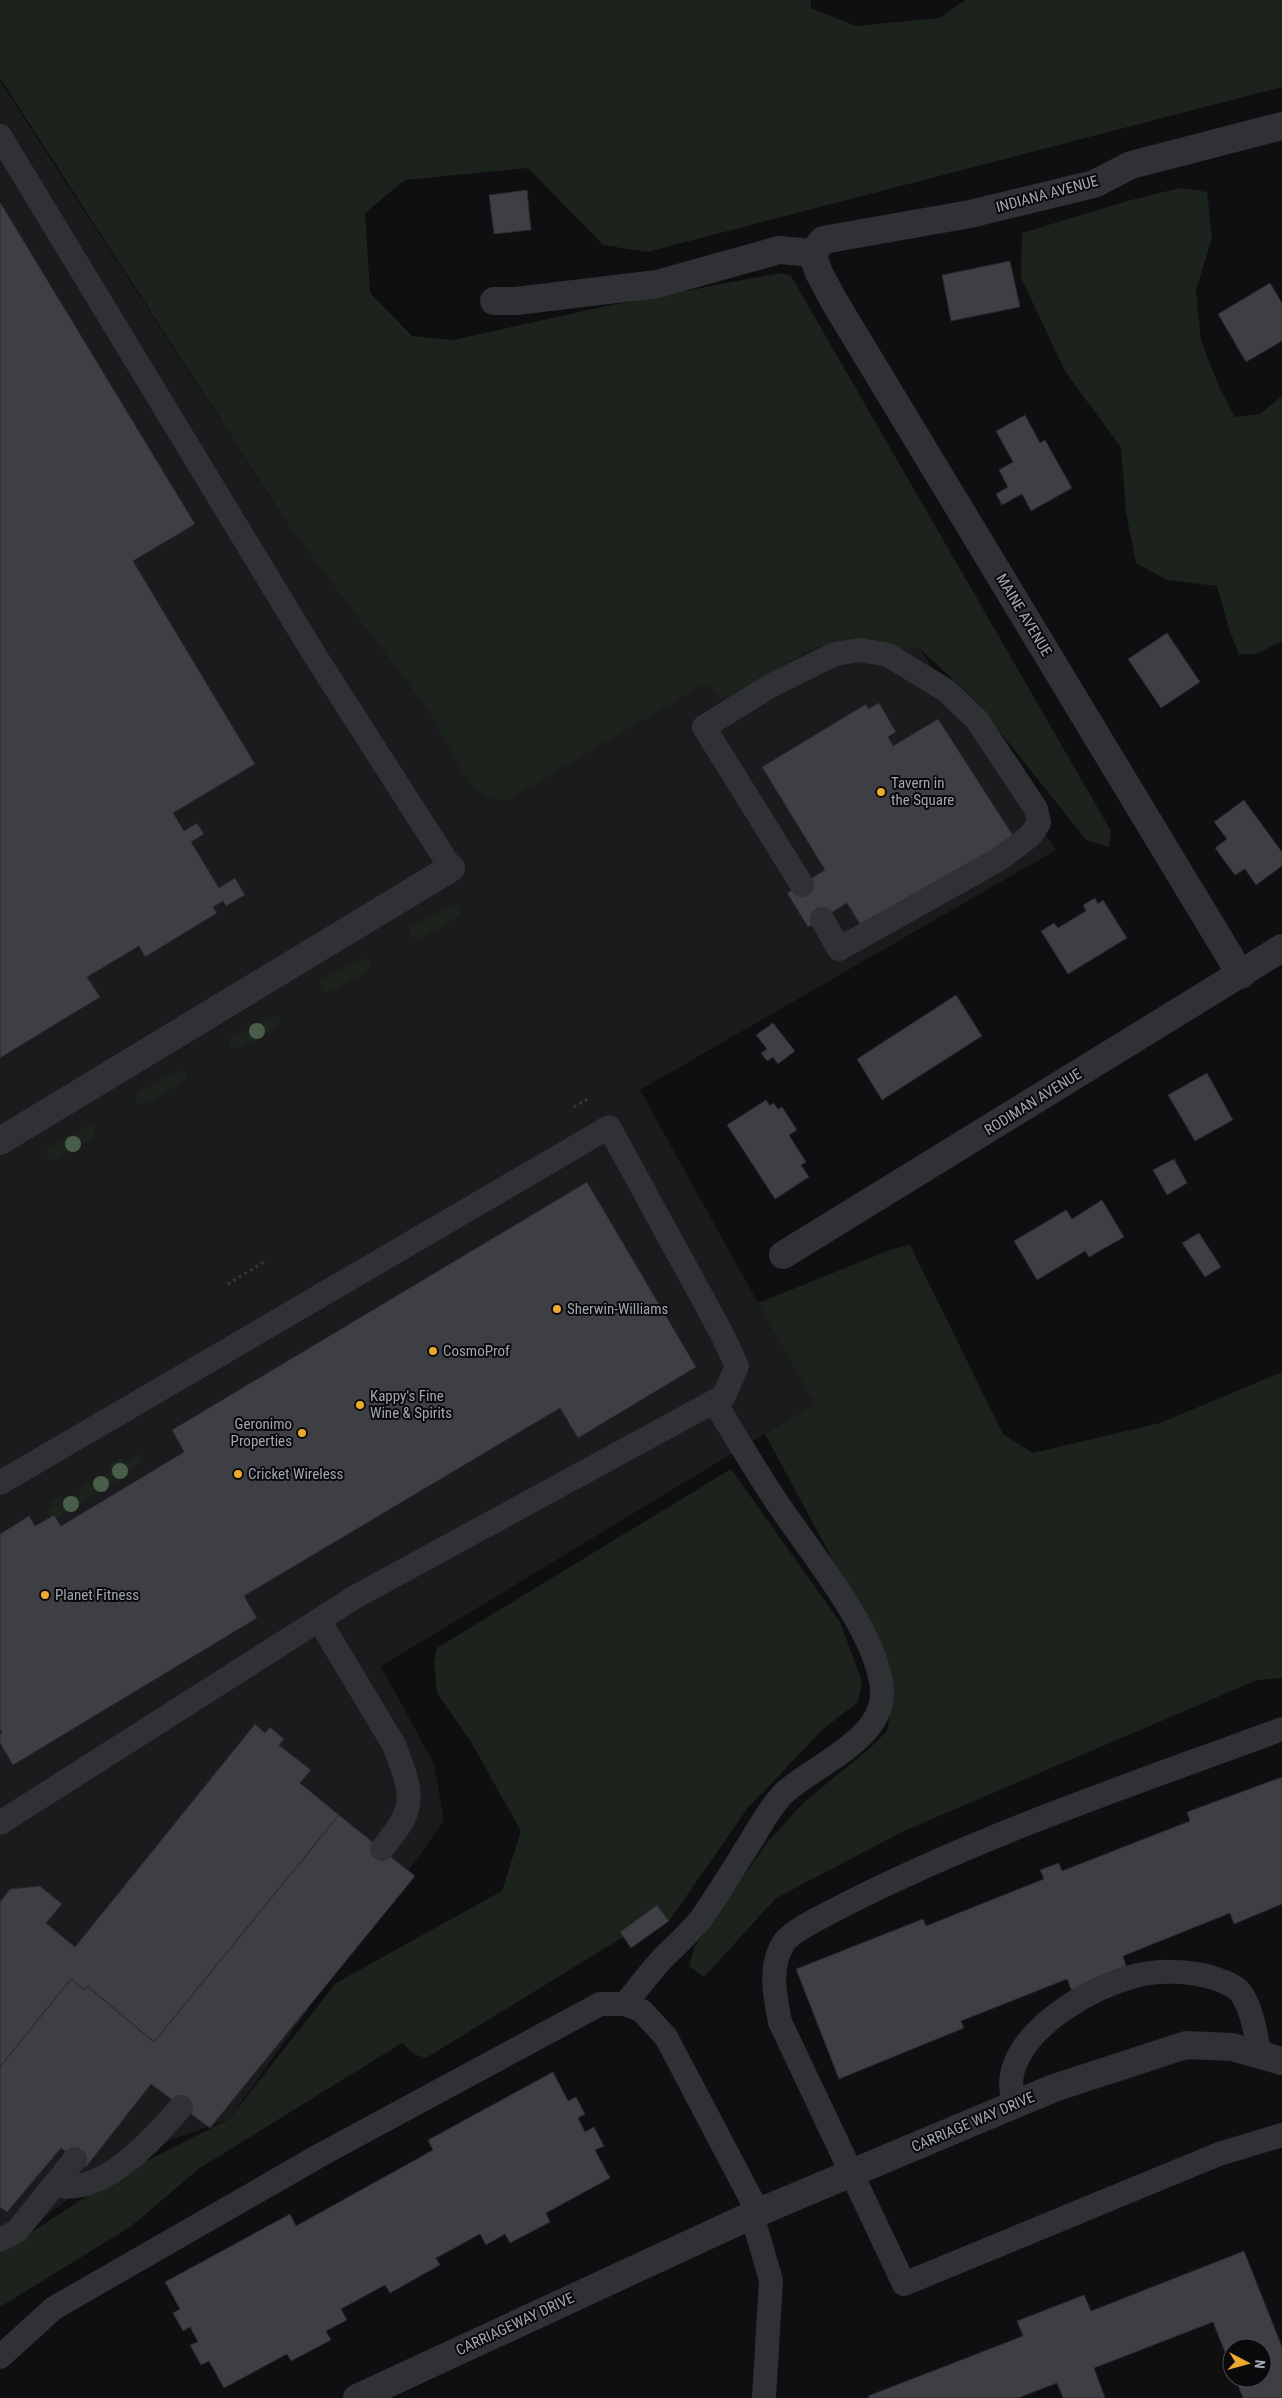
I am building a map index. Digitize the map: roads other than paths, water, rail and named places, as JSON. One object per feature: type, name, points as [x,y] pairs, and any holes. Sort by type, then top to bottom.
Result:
[{"type":"street","name":"INDIANA AVENUE","points":[[812,253],[823,240],[970,214],[1094,184],[1131,165],[1282,126]]},
{"type":"street","points":[[494,301],[516,301],[657,284],[779,250],[812,253]]},
{"type":"street","name":"MAINE AVENUE","points":[[812,253],[819,273],[844,318],[1241,975]]},
{"type":"street","points":[[0,1141],[451,868]]},
{"type":"street","name":"RODIMAN AVENUE","points":[[783,1255],[1241,975],[1282,948]]},
{"type":"street","name":"CARRIAGE WAY DRIVE","points":[[674,2251],[755,2213],[1054,2088],[1186,2045],[1232,2047],[1271,2057]]},
{"type":"street","name":"CARRIAGEWAY DRIVE","points":[[357,2398],[674,2251]]},
{"type":"lane","points":[[0,136],[314,654],[451,868]]},
{"type":"lane","points":[[802,885],[704,727],[772,685],[835,654],[860,650],[888,654],[947,691],[977,720],[1036,808],[1038,823],[1030,836],[1001,858],[839,949],[822,919]]},
{"type":"lane","points":[[0,1483],[609,1127],[721,1332],[736,1366],[724,1396],[364,1593],[0,1823]]},
{"type":"lane","points":[[625,2004],[702,1917],[775,1805],[801,1780],[835,1757],[870,1728],[879,1709],[882,1696],[880,1678],[872,1650],[826,1572],[774,1498],[714,1402]]},
{"type":"lane","points":[[319,1620],[394,1745],[407,1785],[407,1809],[382,1849]]},
{"type":"lane","points":[[1282,1728],[1055,1813],[885,1884],[812,1922],[785,1940],[778,1958],[773,1986],[780,2022],[904,2284],[1219,2154],[1282,2134]]},
{"type":"lane","points":[[1013,2105],[1011,2084],[1014,2068],[1022,2051],[1039,2030],[1058,2013],[1082,1999],[1136,1975],[1163,1972],[1195,1974],[1219,1979],[1240,1991],[1271,2057]]},
{"type":"lane","points":[[0,2357],[54,2308],[324,2153],[600,2004],[625,2004],[642,2011],[666,2037],[755,2213],[771,2280],[764,2398]]},
{"type":"lane","points":[[54,2185],[76,2188],[100,2179],[131,2158],[181,2107]]},
{"type":"lane","points":[[0,2240],[16,2231],[75,2159]]},
{"type":"place","name":"Tavern in the Square","points":[[881,792]]},
{"type":"place","name":"Sherwin-Williams","points":[[557,1309]]},
{"type":"place","name":"CosmoProf","points":[[433,1351]]},
{"type":"place","name":"Kappy's Fine Wine & Spirits","points":[[360,1405]]},
{"type":"place","name":"Geronimo Properties","points":[[302,1433]]},
{"type":"place","name":"Cricket Wireless","points":[[238,1474]]},
{"type":"place","name":"Planet Fitness","points":[[45,1595]]}]
